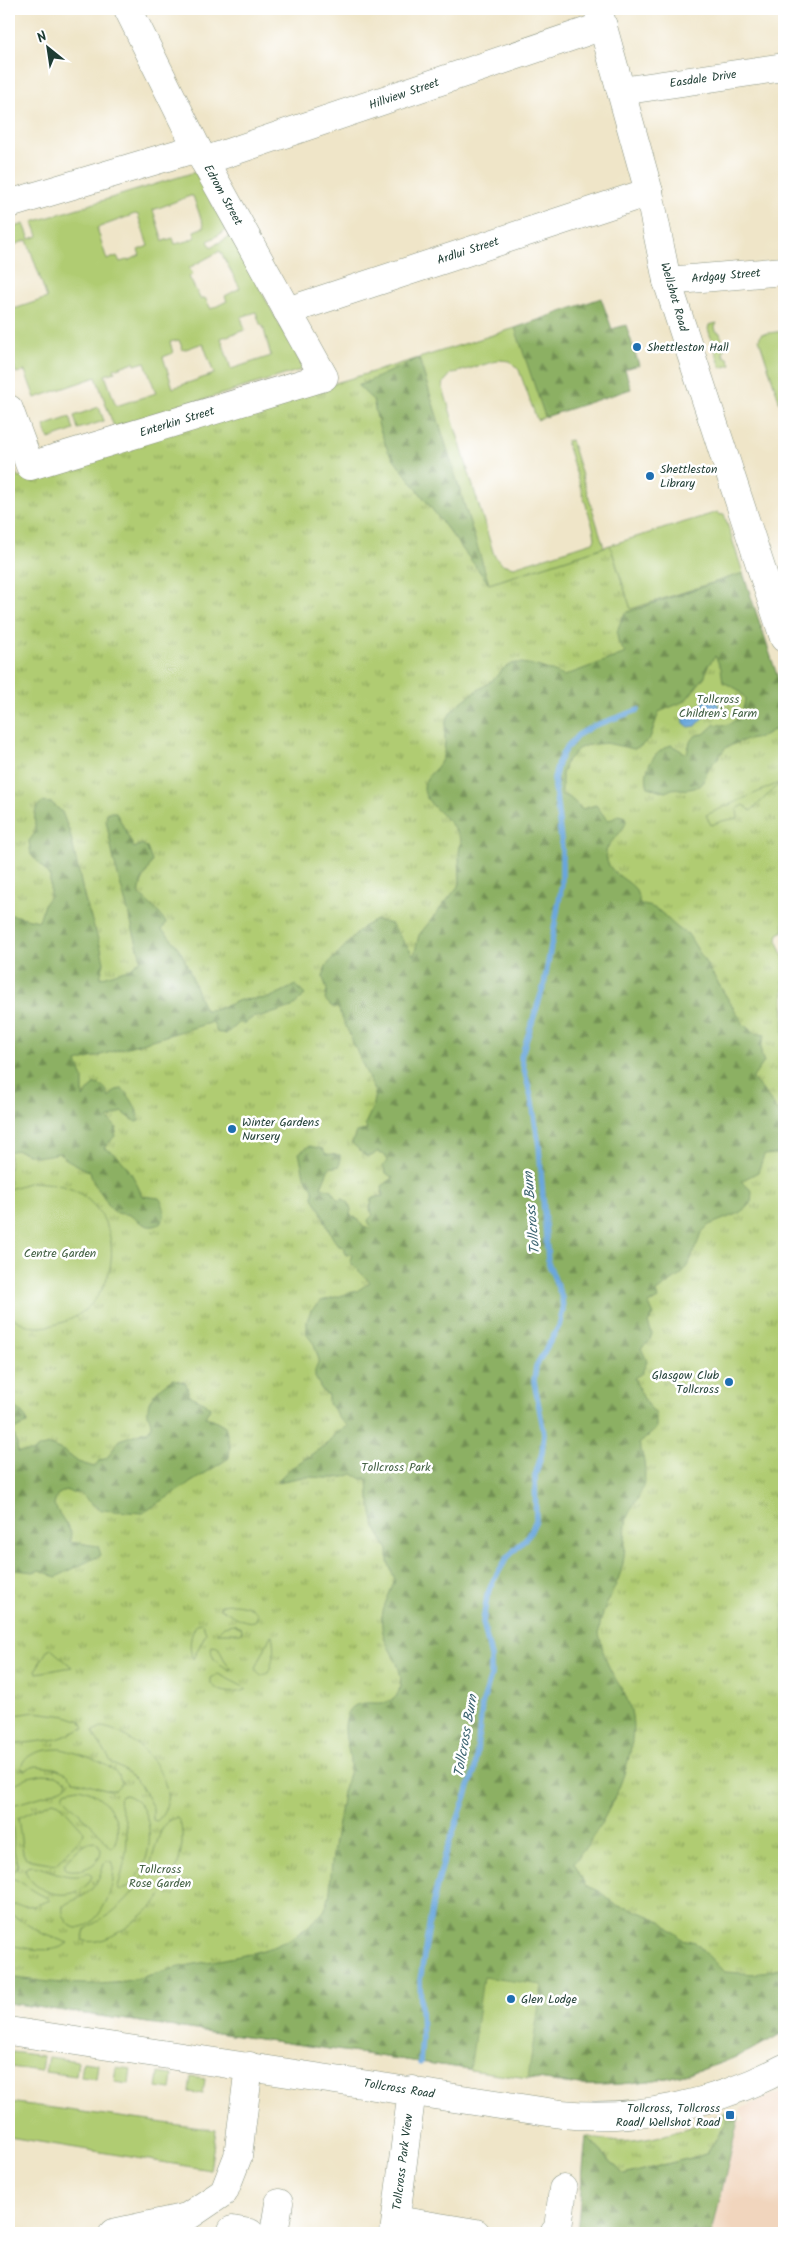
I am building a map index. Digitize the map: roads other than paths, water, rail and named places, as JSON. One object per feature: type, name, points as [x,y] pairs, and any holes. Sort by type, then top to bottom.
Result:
[{"type":"street","name":"Edrom Street","points":[[132,10],[201,155],[324,378]]},
{"type":"street","name":"Hillview Street","points":[[9,204],[201,155],[601,17]]},
{"type":"street","name":"Wellshot Road","points":[[601,17],[649,192],[667,281],[778,597],[784,638]]},
{"type":"street","name":"Easdale Drive","points":[[621,91],[784,68]]},
{"type":"street","name":"Ardlui Street","points":[[287,311],[649,192]]},
{"type":"street","name":"Ardgay Street","points":[[667,281],[784,271]]},
{"type":"street","name":"Enterkin Street","points":[[9,409],[30,466],[324,378]]},
{"type":"street","name":"Tollcross Road","points":[[9,2031],[412,2090],[561,2114],[611,2116],[663,2110],[721,2096],[784,2068]]},
{"type":"street","points":[[131,2231],[187,2218],[224,2192],[238,2156],[249,2066]]},
{"type":"street","name":"Tollcross Park View","points":[[395,2227],[412,2090]]},
{"type":"street","points":[[554,2233],[558,2228],[563,2190]]},
{"type":"street","points":[[274,2233],[279,2203]]},
{"type":"street","points":[[395,2227],[476,2233]]},
{"type":"water","points":[[706,700],[717,702],[719,707],[716,712],[704,717],[696,726],[689,727],[684,723],[683,713],[696,708]]},
{"type":"waterway","name":"Tollcross Burn","points":[[420,2063],[422,2038],[420,1980],[433,1902],[445,1855],[475,1770],[482,1705],[491,1676],[491,1657],[483,1622],[487,1596],[493,1581],[507,1558],[529,1535],[536,1520],[535,1476],[542,1453],[544,1433],[534,1381],[536,1366],[559,1326],[563,1310],[562,1298],[548,1262],[539,1146],[531,1097],[521,1057],[544,985],[562,884],[562,848],[554,779],[558,763],[564,751],[578,735],[593,726],[638,710]]},
{"type":"place","name":"Shettleston Hall","points":[[637,347]]},
{"type":"place","name":"Shettleston Library","points":[[650,476]]},
{"type":"place","name":"Winter Gardens Nursery","points":[[232,1129]]},
{"type":"place","name":"Glasgow Club Tollcross","points":[[729,1382]]},
{"type":"place","name":"Glen Lodge","points":[[511,1999]]},
{"type":"place","name":"Tollcross, Tollcross Road/ Wellshot Road","points":[[730,2115]]},
{"type":"park label","name":"Tollcross Children's Farm","points":[[718,706]]},
{"type":"park label","name":"Centre Garden","points":[[60,1253]]},
{"type":"park label","name":"Tollcross Park","points":[[396,1467]]},
{"type":"park label","name":"Tollcross Rose Garden","points":[[160,1876]]}]
